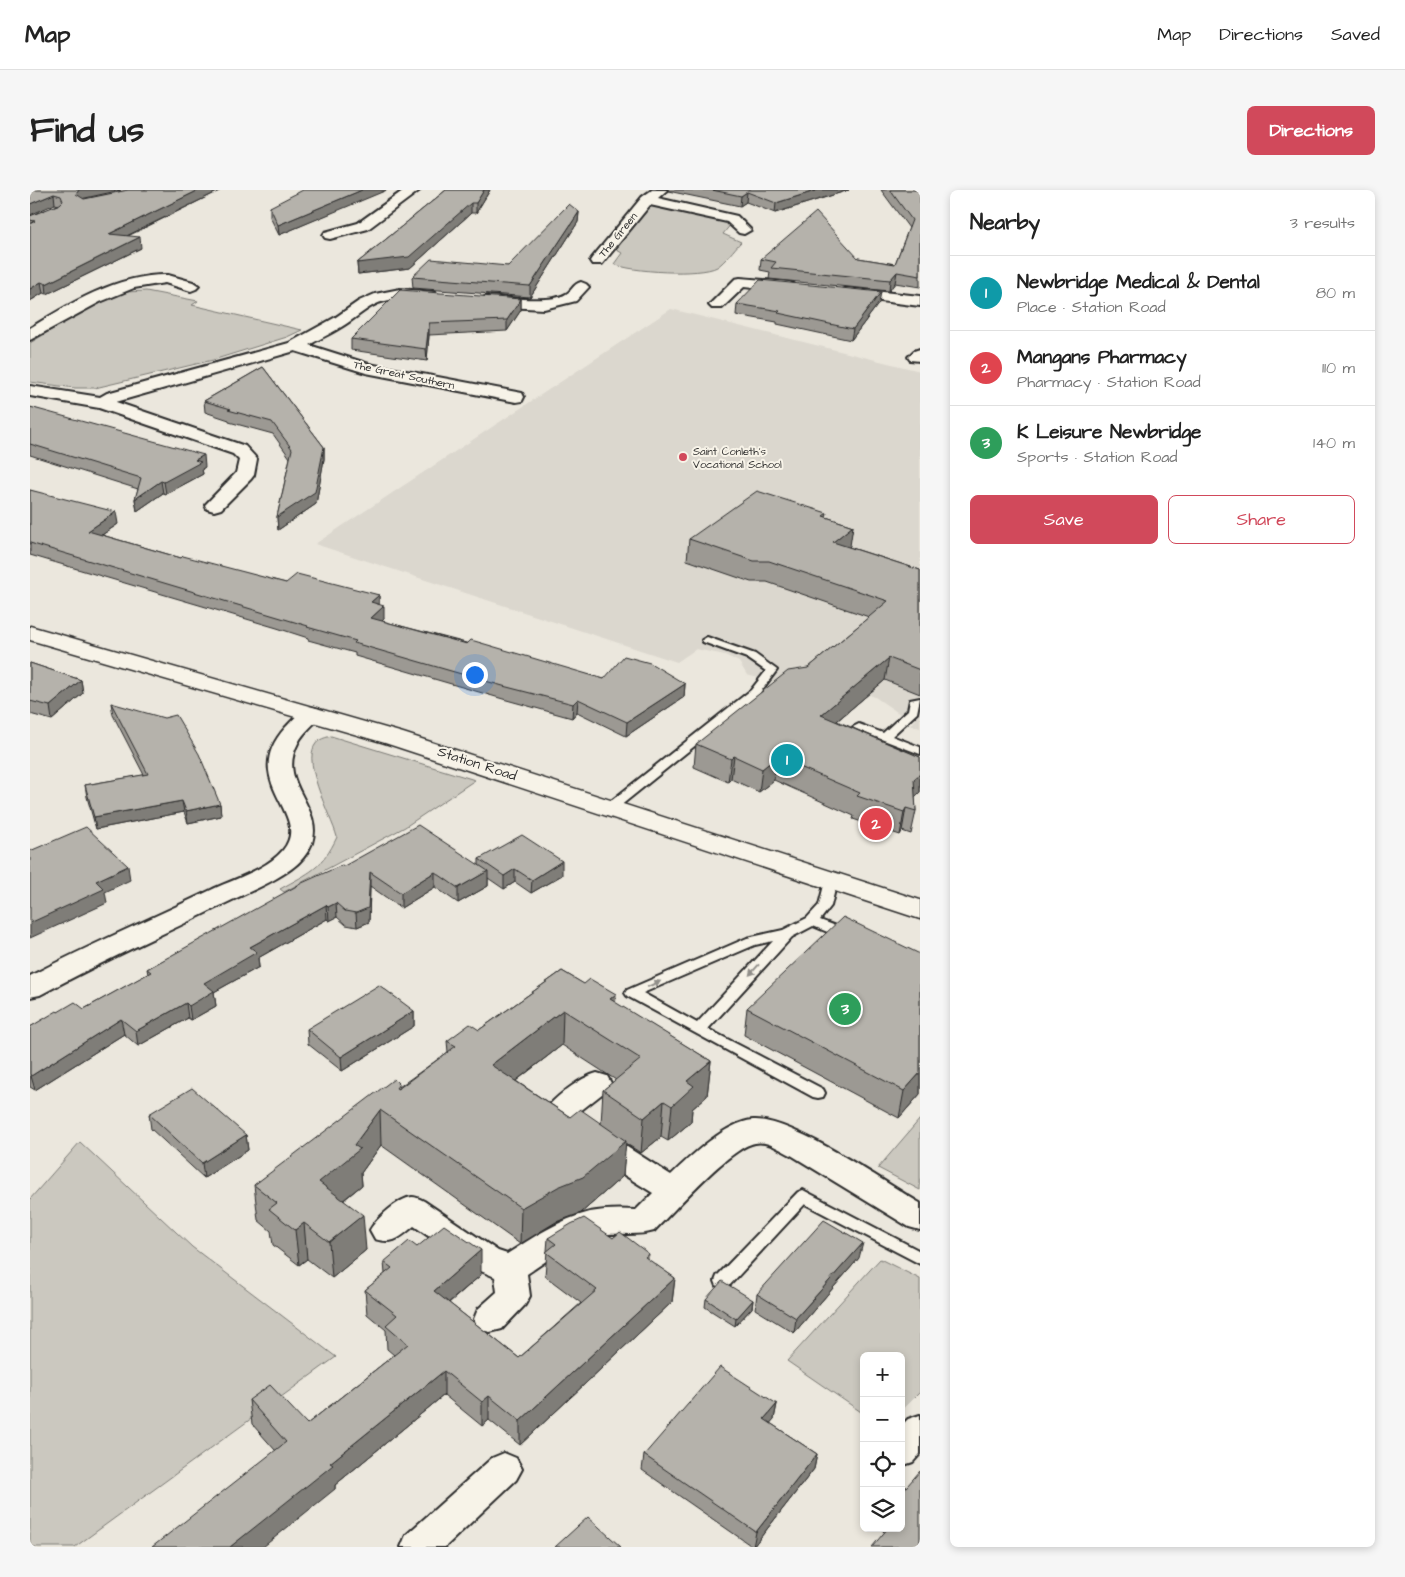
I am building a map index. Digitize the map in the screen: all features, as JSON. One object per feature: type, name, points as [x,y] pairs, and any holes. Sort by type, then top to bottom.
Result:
[{"type":"main road","name":"Station Road","points":[[30,633],[403,740],[920,910]]},
{"type":"street","points":[[330,235],[363,226],[413,190]]},
{"type":"street","name":"The Green","points":[[597,261],[646,200],[660,190]]},
{"type":"street","points":[[646,200],[732,219],[744,230]]},
{"type":"street","points":[[30,334],[61,315],[133,284],[166,279],[191,286]]},
{"type":"street","points":[[716,305],[740,282],[807,289]]},
{"type":"street","points":[[470,299],[544,304],[571,298],[581,287]]},
{"type":"street","points":[[835,292],[920,301]]},
{"type":"street","points":[[102,403],[113,397],[295,346],[342,320],[364,304],[380,297],[400,294],[443,297]]},
{"type":"street","name":"The Great Southern","points":[[295,346],[366,368],[516,397]]},
{"type":"street","points":[[30,391],[102,403],[239,450],[248,460],[244,475],[214,505]]},
{"type":"street","points":[[30,988],[70,965],[185,913],[278,867],[292,856],[300,844],[304,829],[303,820],[280,779],[278,766],[286,742],[312,714]]},
{"type":"street","points":[[597,1083],[559,1112],[616,1155],[674,1192]]},
{"type":"street","points":[[510,1269],[547,1244],[590,1224],[617,1221],[643,1222],[709,1157],[730,1142],[753,1131],[777,1135],[802,1148],[920,1218]]},
{"type":"street","points":[[386,1230],[413,1209],[487,1260],[510,1269]]},
{"type":"street","points":[[490,1319],[514,1296],[510,1269]]},
{"type":"street","points":[[905,1447],[920,1430]]},
{"type":"street","points":[[418,1547],[504,1470]]},
{"type":"lane","points":[[610,808],[755,692],[772,670],[751,656],[707,640]]},
{"type":"lane","points":[[885,737],[913,711],[914,702],[920,701]]},
{"type":"lane","points":[[859,726],[920,752]]},
{"type":"lane","points":[[818,1093],[632,994],[752,942],[786,934],[812,921],[825,906],[831,881]]},
{"type":"lane","points":[[812,921],[857,938]]},
{"type":"lane","points":[[699,1030],[786,934]]},
{"type":"lane","points":[[723,1281],[803,1196],[920,1258]]},
{"type":"shaded area","points":[[654,205],[723,220],[731,224],[723,234],[741,242],[720,265],[709,270],[682,272],[649,271],[614,264],[622,253],[615,249],[647,208]]},
{"type":"shaded area","points":[[146,291],[198,301],[192,305],[302,330],[287,337],[213,360],[95,388],[75,388],[30,382],[30,343],[94,304],[126,292]]},
{"type":"shaded area","name":"Saint Conleth's Vocational School","points":[[671,309],[920,371],[920,728],[910,725],[915,719],[900,714],[875,697],[854,689],[789,686],[747,675],[739,662],[725,655],[696,649],[677,662],[315,544]]},
{"type":"shaded area","points":[[331,736],[475,780],[405,827],[284,892],[280,889],[307,874],[320,863],[337,837],[318,786],[312,758],[314,747],[320,740]]},
{"type":"shaded area","points":[[920,1119],[920,1190],[878,1168]]},
{"type":"shaded area","points":[[80,1142],[192,1247],[336,1357],[75,1547],[30,1547],[30,1199]]},
{"type":"shaded area","points":[[880,1259],[920,1279],[920,1392],[905,1407],[905,1352],[860,1352],[860,1411],[787,1361]]},
{"type":"building","points":[[30,190],[79,190],[76,194],[84,199],[128,190],[199,190],[109,234],[140,237],[46,284],[41,282],[30,289],[30,224],[35,221],[30,220],[30,216],[63,201],[61,196],[54,194],[30,204]]},
{"type":"building","points":[[303,190],[362,190],[278,225],[270,207]]},
{"type":"building","points":[[446,190],[484,190],[476,203],[471,203],[409,257],[357,263]]},
{"type":"building","points":[[712,190],[818,190],[776,203],[747,192],[741,196]]},
{"type":"building","points":[[890,190],[920,191],[920,276],[897,272],[890,280],[771,268],[776,262],[761,259],[816,212],[858,258],[895,264],[912,220]]},
{"type":"building","points":[[569,204],[579,212],[530,286],[412,277],[431,259],[508,266]]},
{"type":"building","points":[[760,280],[881,292],[853,329],[778,313],[780,311],[737,304]]},
{"type":"building","points":[[400,290],[521,299],[507,320],[429,323],[426,349],[351,339]]},
{"type":"building","points":[[263,367],[324,447],[315,492],[277,517],[292,449],[272,422],[228,410],[231,409],[204,401]]},
{"type":"building","points":[[30,407],[204,455],[195,460],[201,462],[164,482],[161,481],[135,499],[141,478],[30,444]]},
{"type":"building","points":[[30,490],[116,512],[88,531],[181,558],[183,556],[286,583],[297,574],[379,595],[371,602],[384,606],[371,618],[467,644],[471,640],[604,679],[624,656],[650,663],[685,684],[627,722],[578,699],[573,704],[354,643],[356,641],[30,543]]},
{"type":"building","points":[[757,491],[827,513],[823,516],[853,526],[833,542],[920,570],[920,670],[889,658],[821,715],[920,757],[920,774],[914,779],[916,811],[906,808],[904,812],[857,796],[860,793],[777,757],[762,769],[734,756],[731,759],[696,744],[788,671],[808,668],[888,601],[769,561],[754,561],[689,539]]},
{"type":"building","points":[[30,663],[81,680],[50,706],[30,701]]},
{"type":"building","points":[[111,703],[164,718],[176,715],[199,754],[220,804],[186,811],[182,801],[94,817],[85,785],[148,774]]},
{"type":"building","points":[[418,825],[488,871],[458,888],[435,872],[401,893],[370,872],[368,908],[356,913],[345,911],[336,903],[328,907],[326,905],[250,947],[257,952],[204,983],[214,991],[189,1006],[186,1003],[136,1031],[121,1019],[31,1076],[30,1027],[75,1002],[84,1009],[151,972],[147,969],[302,883],[342,865],[344,866]]},
{"type":"building","points":[[86,827],[128,866],[96,881],[104,889],[30,923],[30,851]]},
{"type":"building","points":[[522,835],[562,861],[532,880],[515,869],[504,876],[479,859]]},
{"type":"building","points":[[843,917],[920,954],[920,1073],[904,1091],[747,1008]]},
{"type":"building","points":[[562,971],[584,984],[590,979],[616,994],[610,999],[711,1061],[687,1081],[694,1086],[672,1106],[664,1101],[644,1118],[603,1090],[641,1059],[563,1010],[491,1065],[570,1117],[580,1109],[626,1141],[583,1177],[558,1187],[521,1208],[380,1110],[354,1145],[360,1149],[319,1182],[363,1215],[329,1242],[304,1223],[295,1230],[269,1209],[277,1203],[254,1185],[394,1079],[399,1084],[396,1088],[398,1089],[456,1046],[447,1041],[470,1024],[479,1030]]},
{"type":"building","points":[[379,985],[414,1011],[341,1057],[307,1029]]},
{"type":"building","points":[[192,1088],[246,1135],[202,1163],[149,1114]]},
{"type":"building","points":[[584,1218],[613,1238],[620,1232],[649,1254],[645,1257],[675,1278],[520,1421],[489,1396],[482,1402],[444,1371],[330,1463],[333,1465],[230,1547],[152,1547],[286,1442],[249,1400],[270,1385],[307,1424],[408,1344],[386,1325],[397,1315],[365,1290],[392,1268],[384,1262],[409,1241],[417,1247],[444,1225],[481,1250],[434,1291],[519,1358],[597,1290],[546,1252],[556,1244],[548,1238]]},
{"type":"building","points":[[824,1220],[863,1243],[796,1318],[757,1294]]},
{"type":"building","points":[[722,1281],[753,1300],[736,1319],[706,1299]]},
{"type":"building","points":[[720,1367],[777,1404],[764,1419],[817,1454],[756,1532],[644,1455]]},
{"type":"building","points":[[920,1471],[920,1547],[872,1547],[885,1532],[905,1532],[905,1488]]},
{"type":"building","points":[[588,1517],[621,1547],[555,1547]]},
{"type":"place","name":"Saint Conleth's Vocational School","points":[[683,457]]},
{"type":"place","name":"Newbridge Medical & Dental","points":[[787,760]]},
{"type":"place","name":"Mangans Pharmacy","points":[[876,824]]},
{"type":"place","name":"K Leisure Newbridge","points":[[845,1009]]}]
